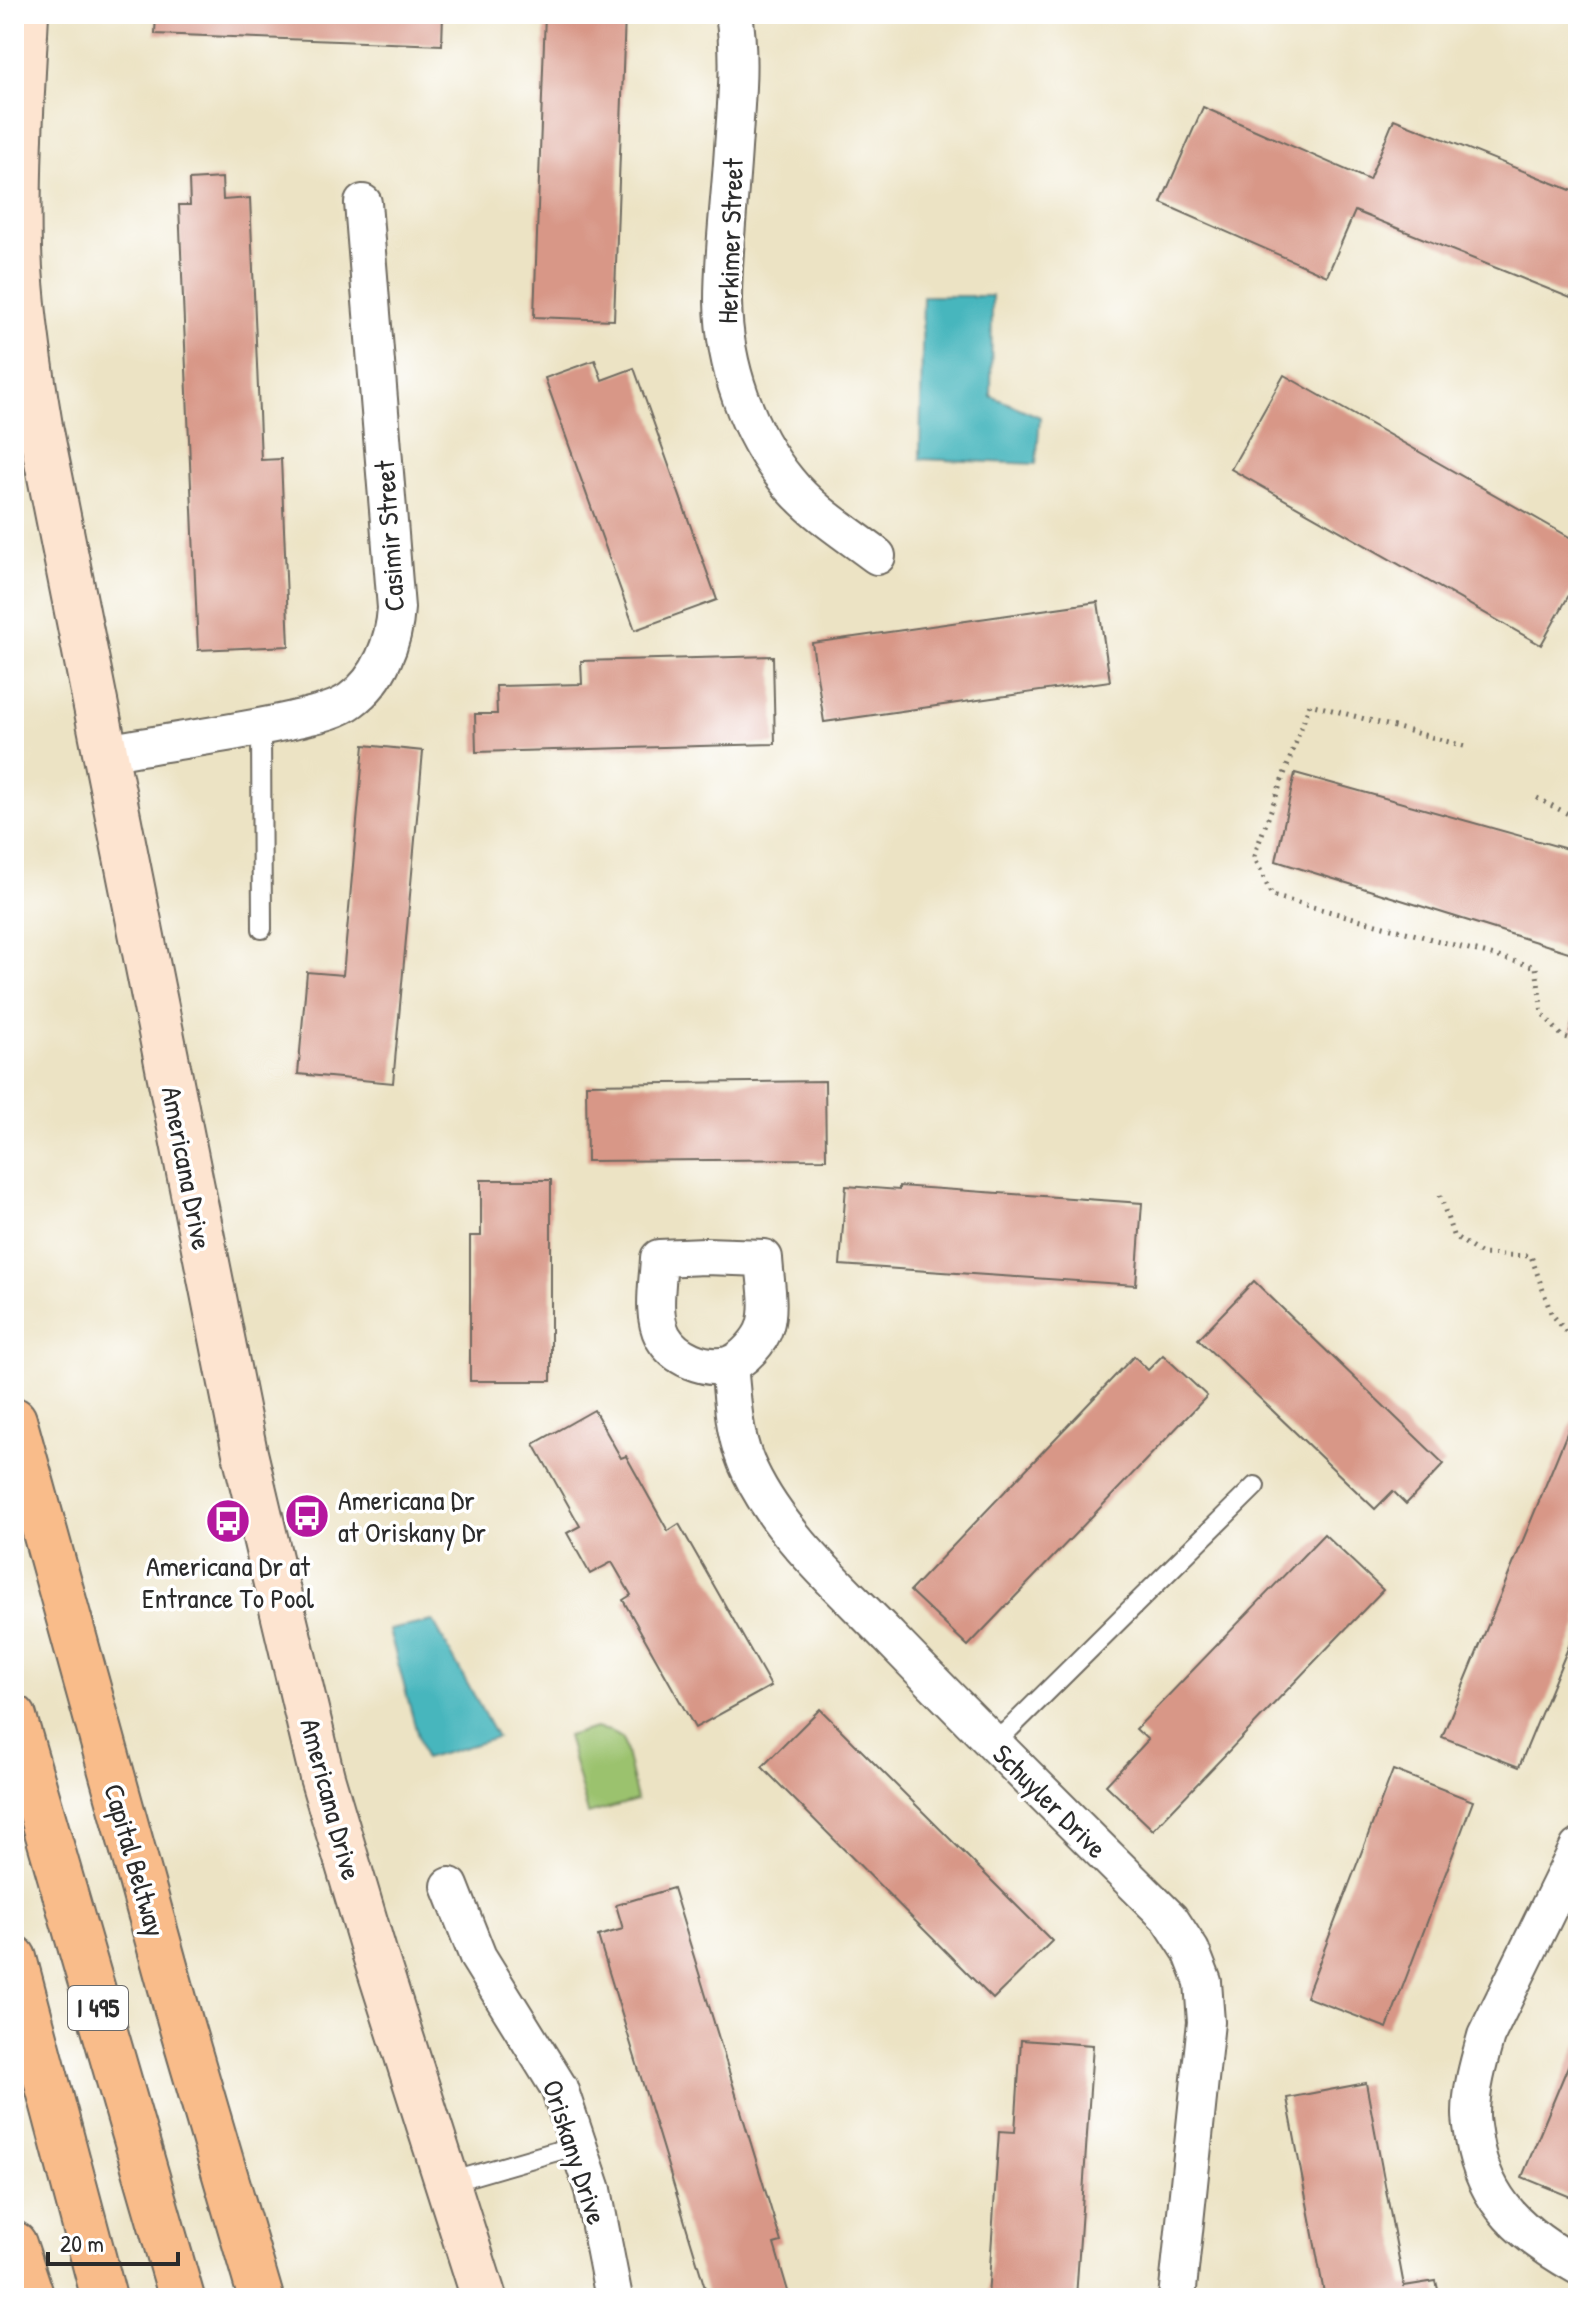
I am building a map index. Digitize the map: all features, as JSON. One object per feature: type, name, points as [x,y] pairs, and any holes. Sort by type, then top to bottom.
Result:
[{"type":"highway","name":"Capital Beltway","points":[[14,1420],[182,2028],[261,2298]]},
{"type":"highway","name":"I 495","points":[[14,1717],[182,2298]]},
{"type":"highway","points":[[14,1958],[104,2298]]},
{"type":"highway","points":[[14,2244],[32,2298]]},
{"type":"street","name":"Americana Drive","points":[[26,14],[20,130],[19,250],[30,367],[104,753],[245,1453],[322,1777],[484,2298]]},
{"type":"street","name":"Herkimer Street","points":[[734,14],[737,94],[723,302],[733,372],[747,417],[766,452],[789,484],[817,511],[877,556]]},
{"type":"street","name":"Casimir Street","points":[[104,753],[261,727],[325,712],[351,700],[369,681],[386,655],[395,630],[396,608],[363,203]]},
{"type":"street","name":"Schuyler Drive","points":[[729,1365],[736,1435],[750,1471],[775,1514],[815,1561],[993,1745],[1170,1919],[1191,1951],[1203,1982],[1206,2022],[1177,2298]]},
{"type":"street","points":[[1578,1848],[1486,2036],[1477,2068],[1471,2116],[1478,2162],[1492,2192],[1510,2217],[1543,2247],[1578,2266]]},
{"type":"street","name":"Oriskany Drive","points":[[450,1886],[478,1957],[559,2088],[593,2190],[614,2298]]},
{"type":"lane","points":[[261,727],[262,929]]},
{"type":"lane","points":[[993,1745],[1255,1486]]},
{"type":"lane","points":[[447,2183],[578,2145]]},
{"type":"path","points":[[1464,746],[1310,704],[1254,856],[1272,896],[1536,967],[1542,1013],[1562,1036],[1578,1041]]},
{"type":"path","points":[[1537,798],[1578,819]]},
{"type":"path","points":[[1440,1195],[1453,1235],[1481,1254],[1531,1256],[1551,1313],[1578,1346]]},
{"type":"green space","points":[[595,1728],[610,1731],[623,1739],[637,1800],[588,1814],[567,1736]]},
{"type":"water","points":[[923,296],[992,296],[991,396],[1040,417],[1036,464],[920,459]]},
{"type":"water","points":[[433,1621],[497,1738],[424,1759],[389,1630]]},
{"type":"building","points":[[156,14],[443,14],[442,45],[155,34]]},
{"type":"building","points":[[545,14],[625,14],[614,320],[534,317]]},
{"type":"building","points":[[1203,107],[1369,180],[1394,119],[1578,193],[1578,301],[1355,211],[1327,276],[1161,203]]},
{"type":"building","points":[[222,178],[223,200],[250,198],[261,460],[281,459],[289,646],[198,650],[179,205],[190,205],[189,180]]},
{"type":"building","points":[[595,360],[602,380],[634,368],[717,600],[635,630],[545,378]]},
{"type":"building","points":[[1284,375],[1578,542],[1578,579],[1541,645],[1231,469]]},
{"type":"building","points":[[1098,602],[1110,681],[824,722],[812,643]]},
{"type":"building","points":[[773,656],[775,744],[476,752],[475,714],[497,714],[496,686],[582,684],[581,661]]},
{"type":"building","points":[[364,745],[423,751],[393,1083],[298,1074],[307,972],[343,975]]},
{"type":"building","points":[[1295,773],[1578,852],[1578,955],[1276,861]]},
{"type":"building","points":[[1578,1006],[1578,1033],[1570,1031]]},
{"type":"building","points":[[825,1081],[826,1159],[587,1161],[586,1084]]},
{"type":"building","points":[[481,1180],[551,1180],[551,1381],[470,1381],[470,1236],[481,1236]]},
{"type":"building","points":[[846,1186],[899,1190],[899,1186],[1142,1203],[1136,1285],[840,1265]]},
{"type":"building","points":[[1254,1281],[1444,1464],[1406,1504],[1393,1491],[1375,1509],[1198,1339]]},
{"type":"building","points":[[1163,1355],[1207,1396],[968,1646],[910,1591],[1134,1356],[1148,1370]]},
{"type":"building","points":[[594,1410],[621,1458],[626,1456],[668,1531],[679,1524],[771,1686],[695,1728],[623,1600],[631,1595],[612,1562],[590,1574],[567,1533],[580,1526],[534,1444]]},
{"type":"building","points":[[1572,1421],[1578,1424],[1578,1624],[1519,1767],[1442,1737]]},
{"type":"building","points":[[1324,1534],[1383,1590],[1153,1830],[1106,1785],[1148,1740],[1136,1729]]},
{"type":"building","points":[[820,1709],[1052,1941],[993,1999],[762,1767]]},
{"type":"building","points":[[1393,1770],[1473,1801],[1387,2028],[1306,1997]]},
{"type":"building","points":[[673,1888],[781,2242],[774,2244],[790,2298],[708,2298],[598,1936],[623,1929],[616,1905]]},
{"type":"building","points":[[1021,2040],[1093,2045],[1076,2298],[988,2298],[999,2131],[1015,2132]]},
{"type":"building","points":[[1578,2042],[1578,2200],[1522,2177]]},
{"type":"building","points":[[1366,2083],[1404,2286],[1436,2281],[1440,2298],[1325,2298],[1287,2098]]},
{"type":"place","name":"Americana Dr at Oriskany Dr","points":[[307,1516]]},
{"type":"place","name":"Americana Dr at Entrance To Pool","points":[[228,1521]]}]
